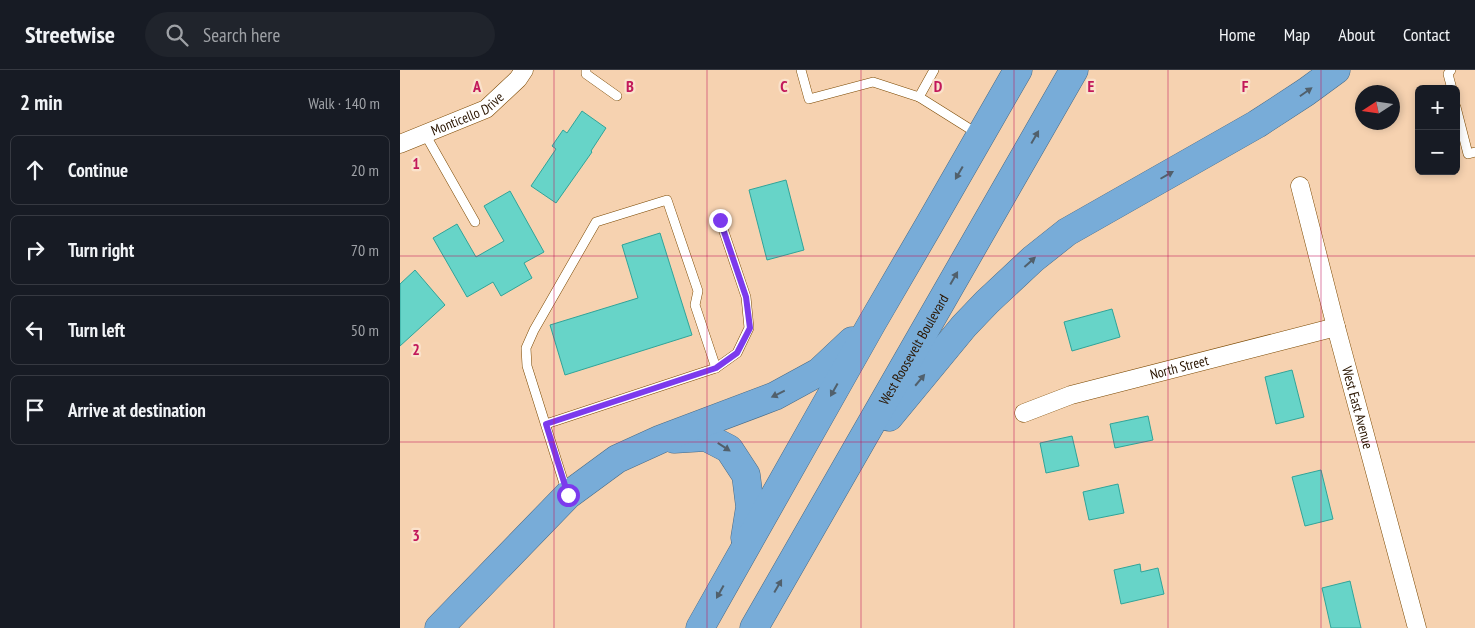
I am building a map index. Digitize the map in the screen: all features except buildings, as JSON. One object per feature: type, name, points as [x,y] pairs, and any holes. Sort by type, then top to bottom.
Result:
[{"type":"highway","points":[[700,628],[872,323],[1018,70]]},
{"type":"highway","name":"West Roosevelt Boulevard","points":[[754,628],[1074,70]]},
{"type":"highway","points":[[843,471],[964,326],[1033,259],[1067,232],[1257,124],[1336,70]]},
{"type":"highway","points":[[439,628],[568,495],[617,460],[660,439],[775,396],[820,372],[872,323]]},
{"type":"highway","points":[[660,439],[706,437],[729,449],[746,475],[750,507],[742,554]]},
{"type":"street","name":"Monticello Drive","points":[[400,144],[486,109],[518,79],[524,70]]},
{"type":"street","name":"West East Avenue","points":[[1300,186],[1417,628]]},
{"type":"street","name":"North Street","points":[[1024,413],[1070,395],[1336,326]]},
{"type":"lane","points":[[586,70],[586,74],[617,96]]},
{"type":"lane","points":[[800,70],[809,99],[873,82],[919,97],[981,136]]},
{"type":"lane","points":[[919,97],[934,70]]},
{"type":"lane","points":[[1450,70],[1448,74],[1451,85]]},
{"type":"lane","points":[[1460,123],[1468,154],[1475,152]]},
{"type":"lane","points":[[426,134],[475,222]]},
{"type":"lane","points":[[568,495],[527,366],[526,348],[534,330],[596,222],[666,200],[698,291],[696,305],[716,368]]},
{"type":"lane","points":[[546,424],[716,368],[737,353],[750,328],[746,297],[720,220]]},
{"type":"route","points":[[568,495],[546,424],[716,368],[737,353],[750,328],[746,297],[720,220]]}]
